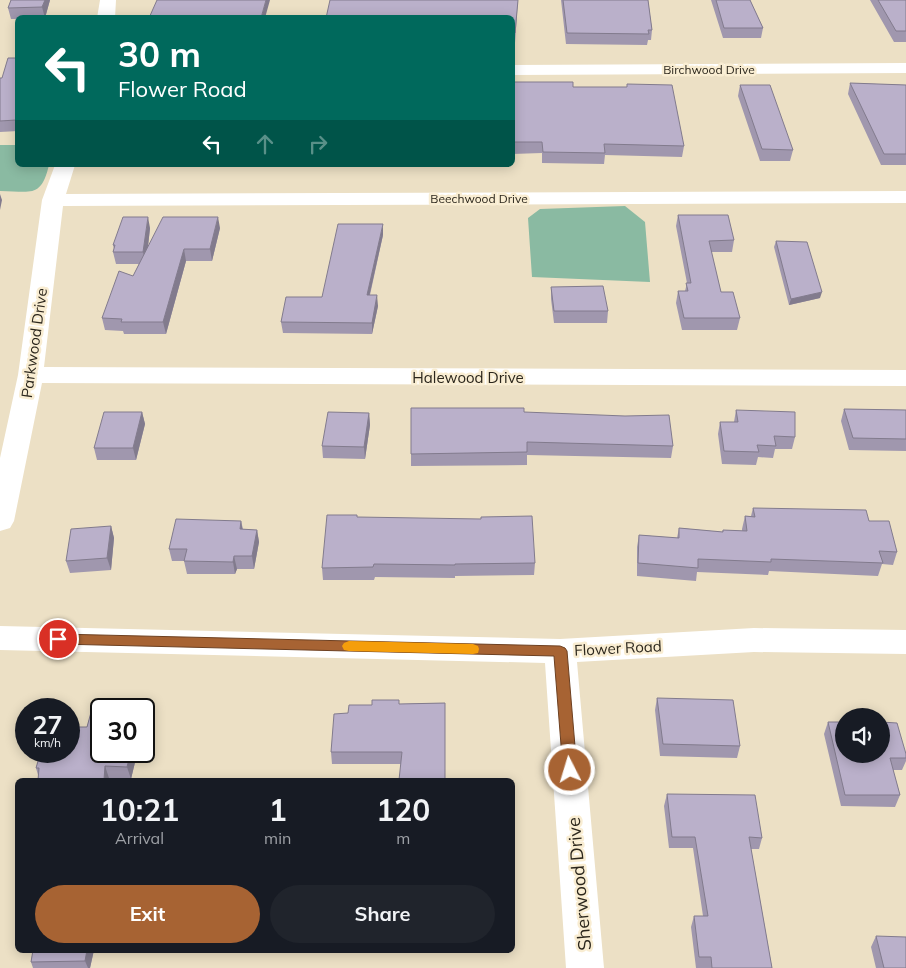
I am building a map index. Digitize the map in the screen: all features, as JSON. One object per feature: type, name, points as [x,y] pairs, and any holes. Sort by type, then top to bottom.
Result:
[{"type":"street","points":[[106,15],[108,0]]},
{"type":"street","name":"Birchwood Drive","points":[[515,70],[906,68]]},
{"type":"street","name":"Parkwood Drive","points":[[0,521],[31,375],[53,200],[64,167]]},
{"type":"street","name":"Beechwood Drive","points":[[53,200],[906,197]]},
{"type":"street","name":"Halewood Drive","points":[[31,375],[906,378]]},
{"type":"street","name":"Flower Road","points":[[0,638],[560,651],[754,640],[906,642]]},
{"type":"street","name":"Sherwood Drive","points":[[560,651],[585,968]]},
{"type":"green space","points":[[0,145],[15,145],[15,167],[48,167],[42,183],[33,191],[0,191]]},
{"type":"green space","points":[[625,206],[645,222],[650,282],[532,277],[528,218],[540,209]]},
{"type":"building","points":[[11,0],[45,0],[42,7],[8,8]]},
{"type":"building","points":[[157,0],[266,0],[262,15],[150,15]]},
{"type":"building","points":[[330,0],[518,0],[515,33],[515,15],[327,15]]},
{"type":"building","points":[[563,0],[648,0],[652,30],[648,30],[649,34],[567,33]]},
{"type":"building","points":[[716,0],[750,0],[763,28],[724,28]]},
{"type":"building","points":[[878,0],[906,0],[906,31],[896,31]]},
{"type":"building","points":[[8,58],[15,58],[15,120],[0,121],[0,78],[2,78]]},
{"type":"building","points":[[515,82],[573,82],[573,87],[627,87],[627,84],[672,85],[684,146],[604,144],[605,153],[543,152],[542,142],[515,142]]},
{"type":"building","points":[[850,83],[906,85],[906,154],[884,154]]},
{"type":"building","points":[[740,85],[770,85],[793,150],[762,149]]},
{"type":"building","points":[[678,215],[728,215],[734,240],[709,241],[721,292],[733,292],[740,318],[684,318],[678,291],[688,291],[686,283],[691,283]]},
{"type":"building","points":[[123,217],[148,217],[143,252],[113,252],[115,245],[113,245]]},
{"type":"building","points":[[163,217],[218,217],[210,249],[184,249],[163,322],[121,322],[122,319],[102,318],[119,271],[133,276]]},
{"type":"building","points":[[338,224],[383,224],[367,295],[377,295],[372,323],[281,322],[286,297],[322,297]]},
{"type":"building","points":[[776,241],[807,242],[822,292],[791,299]]},
{"type":"building","points":[[603,286],[608,311],[554,311],[551,287]]},
{"type":"building","points":[[411,408],[524,408],[524,412],[625,416],[669,415],[673,446],[527,442],[527,452],[411,454]]},
{"type":"building","points":[[844,409],[906,410],[906,439],[853,438]]},
{"type":"building","points":[[736,410],[795,412],[795,437],[774,436],[776,446],[757,445],[759,452],[724,451],[720,422],[738,422]]},
{"type":"building","points":[[104,412],[142,412],[133,448],[94,448]]},
{"type":"building","points":[[328,412],[369,413],[364,447],[322,446]]},
{"type":"building","points":[[753,508],[866,510],[869,521],[889,521],[897,552],[879,551],[883,563],[771,559],[771,562],[698,559],[698,568],[638,563],[639,535],[679,538],[679,528],[723,532],[723,530],[747,531],[745,516],[755,517]]},
{"type":"building","points":[[327,515],[481,519],[481,517],[532,516],[535,563],[455,565],[374,564],[373,567],[322,568]]},
{"type":"building","points":[[176,519],[241,521],[240,529],[257,530],[252,556],[234,556],[233,562],[184,561],[187,549],[169,549]]},
{"type":"building","points":[[111,526],[107,558],[66,561],[71,529]]},
{"type":"building","points":[[657,698],[733,700],[740,746],[663,744]]},
{"type":"building","points":[[372,700],[399,700],[399,704],[445,703],[445,778],[399,778],[402,752],[331,752],[334,714],[348,713],[349,705],[372,705]]},
{"type":"building","points":[[90,716],[90,763],[128,763],[127,767],[105,766],[104,778],[38,778],[39,768],[36,768],[37,763],[80,763],[80,727],[87,727]]},
{"type":"building","points":[[828,722],[835,722],[835,752]]},
{"type":"building","points":[[890,723],[897,723],[906,758],[890,758]]},
{"type":"building","points":[[890,758],[900,795],[845,795],[838,763],[890,763]]},
{"type":"building","points":[[667,794],[755,795],[762,838],[749,837],[772,968],[712,968],[711,957],[699,957],[694,916],[708,916],[695,837],[672,837]]},
{"type":"building","points":[[876,936],[906,937],[906,968],[884,968]]},
{"type":"building","points":[[32,953],[86,953],[85,961],[31,962]]},
{"type":"slow traffic","points":[[349,646],[473,649]]},
{"type":"route","points":[[58,639],[560,651],[570,770]]}]
